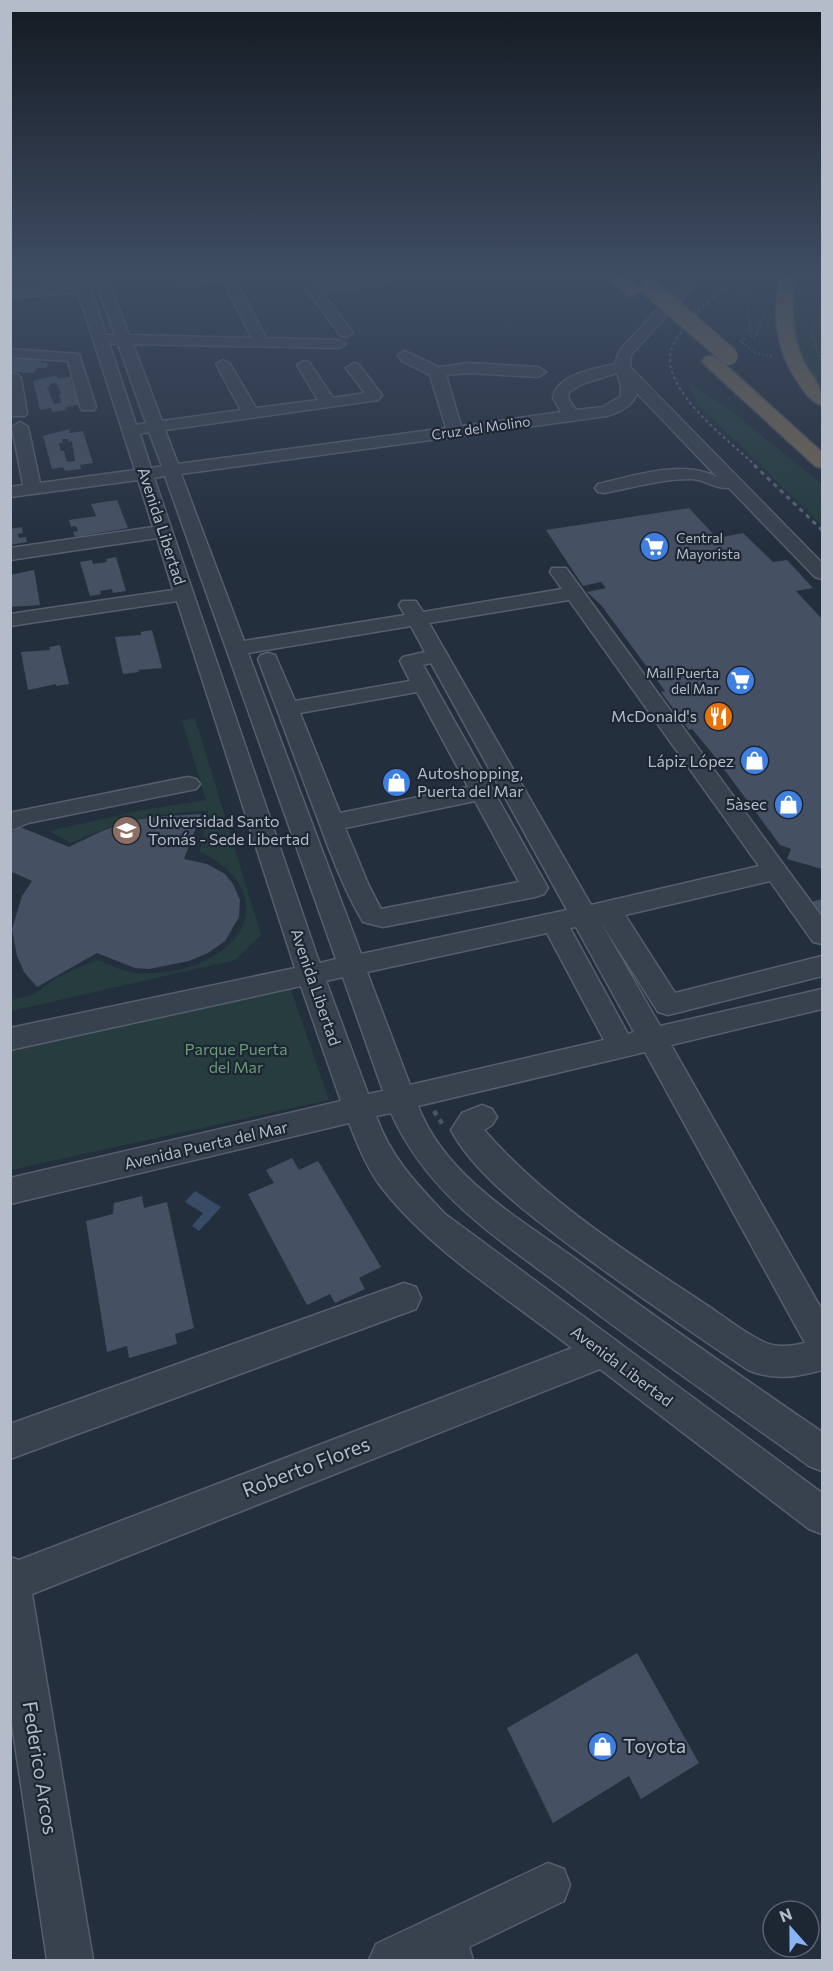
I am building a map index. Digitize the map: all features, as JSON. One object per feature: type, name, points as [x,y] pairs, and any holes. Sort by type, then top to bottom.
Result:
[{"type":"highway","points":[[725,364],[822,462]]},
{"type":"highway","points":[[726,364],[822,439]]},
{"type":"highway","points":[[795,364],[822,399]]},
{"type":"street","points":[[76,364],[88,407]]},
{"type":"street","name":"Avenida Libertad","points":[[110,364],[311,974],[359,1110],[378,1155],[392,1178],[434,1224],[822,1516]]},
{"type":"street","name":"Avenida Libertad","points":[[133,364],[350,965],[408,1118],[431,1157],[470,1198],[632,1320],[822,1453]]},
{"type":"street","points":[[223,364],[251,414]]},
{"type":"street","points":[[420,364],[437,372],[469,368],[538,372]]},
{"type":"street","points":[[610,410],[623,403],[631,392],[622,364]]},
{"type":"street","points":[[304,365],[329,404]]},
{"type":"street","points":[[572,416],[560,399],[561,393],[568,384],[623,367]]},
{"type":"street","points":[[623,367],[675,424],[822,573]]},
{"type":"street","points":[[132,430],[366,399],[374,395],[354,368]]},
{"type":"street","points":[[437,372],[456,432]]},
{"type":"street","points":[[10,378],[12,378],[20,420],[24,499]]},
{"type":"street","name":"Cruz del Molino","points":[[148,480],[173,471],[610,410],[638,414],[675,424]]},
{"type":"street","points":[[604,488],[688,474],[703,476],[716,484],[733,483]]},
{"type":"street","points":[[24,499],[103,480],[148,480]]},
{"type":"street","points":[[10,492],[24,499],[148,480]]},
{"type":"street","points":[[10,554],[164,531]]},
{"type":"street","points":[[10,568],[40,563]]},
{"type":"street","points":[[559,572],[822,935]]},
{"type":"street","points":[[205,655],[412,611],[575,593]]},
{"type":"street","points":[[10,620],[184,594]]},
{"type":"street","points":[[412,611],[437,656],[595,913],[668,1005],[822,966]]},
{"type":"street","points":[[268,659],[356,886],[368,912],[377,918],[535,888],[410,661],[437,656]]},
{"type":"street","points":[[286,709],[423,685]]},
{"type":"street","points":[[10,823],[22,817],[188,784]]},
{"type":"street","points":[[330,823],[482,792]]},
{"type":"street","points":[[10,1039],[595,913],[776,871]]},
{"type":"street","points":[[595,913],[652,1039],[822,1341]]},
{"type":"street","points":[[553,921],[621,1046]]},
{"type":"street","name":"Avenida Puerta del Mar","points":[[10,1191],[822,999]]},
{"type":"street","points":[[482,1117],[471,1122],[466,1130],[497,1166],[540,1205],[646,1283],[760,1359],[793,1362],[822,1354]]},
{"type":"street","points":[[10,1442],[404,1298]]},
{"type":"street","name":"Roberto Flores","points":[[11,1583],[602,1352]]},
{"type":"street","name":"Federico Arcos","points":[[10,1576],[70,1960]]},
{"type":"street","points":[[392,1960],[446,1948],[548,1885]]},
{"type":"path","points":[[784,364],[792,369],[795,376],[802,376]]},
{"type":"green space","points":[[802,364],[822,364],[822,390],[812,379]]},
{"type":"green space","points":[[687,382],[726,407],[822,484],[822,526],[696,402]]},
{"type":"green space","points":[[195,718],[261,935],[235,960],[11,1011],[11,1000],[33,995],[56,978],[96,960],[131,972],[171,971],[215,956],[237,936],[244,922],[246,908],[244,894],[228,870],[200,852],[208,811],[172,813],[138,819],[104,829],[71,843],[49,831],[142,810],[206,800],[182,721]]},
{"type":"green space","name":"Parque Puerta del Mar","points":[[289,984],[329,1100],[11,1170],[10,1047]]},
{"type":"water","points":[[195,1191],[221,1207],[199,1231],[192,1226],[203,1213],[185,1202]]},
{"type":"building","points":[[10,364],[48,364],[46,368],[37,368],[34,373],[10,372]]},
{"type":"building","points":[[57,375],[57,378],[70,377],[78,405],[66,407],[67,410],[52,412],[51,408],[40,410],[33,381]],"holes":[[[56,383],[61,393],[59,393],[61,403],[54,404],[47,387]]]},
{"type":"building","points":[[69,429],[70,433],[83,431],[93,463],[80,465],[81,469],[65,471],[63,467],[52,469],[43,436]],"holes":[[[62,439],[68,439],[69,442],[72,441],[75,461],[67,462],[64,451],[61,451],[59,443],[63,443]]]},
{"type":"building","points":[[117,500],[128,528],[75,537],[73,532],[78,531],[76,526],[71,527],[69,520],[96,516],[91,504]]},
{"type":"building","name":"Mall Puerta del Mar","points":[[689,508],[717,538],[743,533],[773,562],[787,560],[813,588],[796,591],[822,619],[822,869],[787,859],[791,849],[780,845],[712,753],[692,729],[689,730],[661,692],[665,691],[601,605],[587,592],[606,588],[601,582],[583,586],[546,530]]},
{"type":"building","points":[[22,527],[23,533],[18,534],[19,538],[26,537],[27,542],[10,545],[10,529]]},
{"type":"building","points":[[116,557],[126,591],[113,593],[112,589],[90,596],[80,562],[92,560],[93,564],[107,562],[106,559]]},
{"type":"building","points":[[34,570],[40,605],[10,607],[10,575]]},
{"type":"building","points":[[152,630],[162,668],[123,674],[115,637],[141,635],[141,632]]},
{"type":"building","points":[[60,645],[69,684],[56,686],[56,684],[28,690],[21,652],[50,650],[49,647]]},
{"type":"building","points":[[201,814],[184,859],[207,864],[225,874],[233,884],[240,900],[239,917],[225,941],[208,953],[189,961],[149,969],[135,968],[97,953],[37,987],[24,972],[17,956],[12,929],[22,896],[32,881],[10,871],[10,834],[20,827],[69,847],[130,821]]},
{"type":"building","points":[[822,899],[822,916],[811,902]]},
{"type":"building","points":[[292,1158],[299,1170],[318,1161],[381,1267],[359,1278],[365,1289],[335,1303],[330,1294],[307,1305],[248,1194],[274,1183],[266,1170]]},
{"type":"building","points":[[142,1196],[144,1208],[167,1202],[194,1328],[175,1334],[177,1344],[129,1358],[127,1346],[107,1352],[86,1221],[113,1214],[114,1203]]},
{"type":"building","name":"Toyota","points":[[637,1653],[699,1763],[641,1799],[629,1776],[553,1823],[507,1728]]},
{"type":"railway","points":[[670,364],[675,380],[699,413],[756,466]]},
{"type":"railway","points":[[754,465],[822,530]]},
{"type":"place","name":"Central Mayorista","points":[[655,546]]},
{"type":"place","name":"Mall Puerta del Mar","points":[[740,681]]},
{"type":"place","name":"McDonald's","points":[[718,716]]},
{"type":"place","name":"Lápiz López","points":[[755,761]]},
{"type":"place","name":"Autoshopping, Puerta del Mar","points":[[396,782]]},
{"type":"place","name":"5àsec","points":[[788,804]]},
{"type":"place","name":"Universidad Santo Tomás - Sede Libertad","points":[[127,830]]},
{"type":"place","name":"Toyota","points":[[602,1746]]}]
